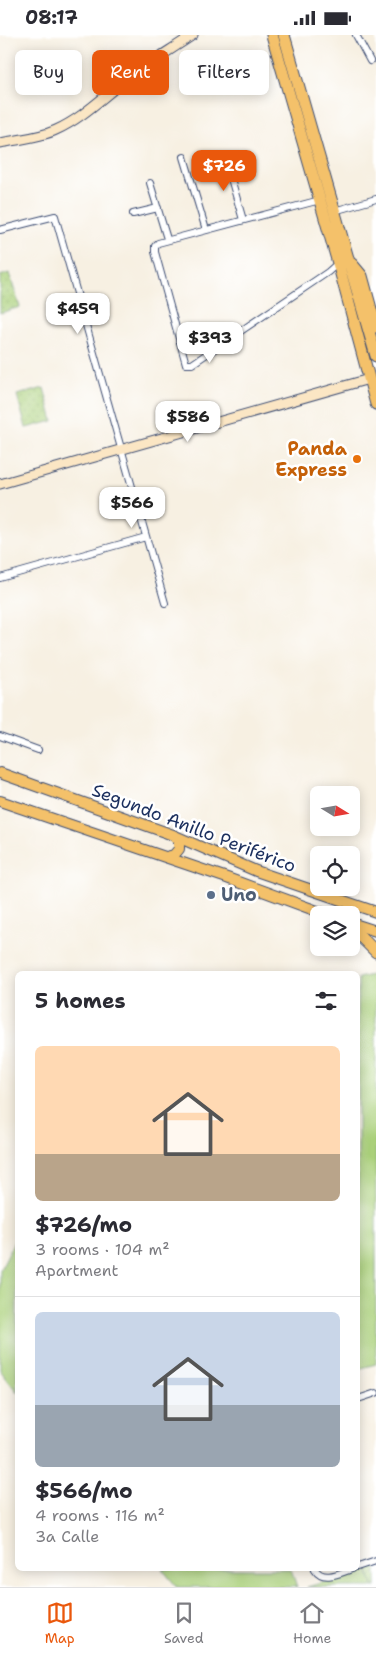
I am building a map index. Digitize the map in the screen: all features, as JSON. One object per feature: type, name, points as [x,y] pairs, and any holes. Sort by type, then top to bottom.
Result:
[{"type":"highway","points":[[272,35],[320,200],[343,261],[362,276],[376,327]]},
{"type":"highway","points":[[284,35],[334,211],[348,299],[372,383],[376,404]]},
{"type":"highway","points":[[369,305],[376,356]]},
{"type":"highway","points":[[360,936],[376,952]]},
{"type":"main road","name":"Segundo Anillo Periférico","points":[[0,773],[173,835],[256,871],[376,912]]},
{"type":"main road","name":"Segundo Anillo Periférico","points":[[0,801],[310,908]]},
{"type":"main road","points":[[166,857],[174,855],[180,849],[179,841],[173,835]]},
{"type":"main road","points":[[360,926],[376,931]]},
{"type":"street","points":[[0,143],[55,131],[193,35]]},
{"type":"street","points":[[356,35],[370,61]]},
{"type":"street","points":[[184,157],[206,230]]},
{"type":"street","points":[[228,168],[244,220]]},
{"type":"street","points":[[150,183],[168,239]]},
{"type":"street","points":[[334,211],[376,199]]},
{"type":"street","points":[[320,200],[168,239],[155,246],[155,252],[186,364],[192,364],[343,261]]},
{"type":"street","points":[[132,214],[158,208]]},
{"type":"street","points":[[0,231],[55,216],[165,603]]},
{"type":"street","points":[[0,484],[120,449],[372,383]]},
{"type":"street","points":[[0,578],[146,537]]},
{"type":"street","points":[[0,736],[38,750]]},
{"type":"street","points":[[360,1398],[376,1393]]},
{"type":"street","points":[[360,1566],[376,1561]]},
{"type":"street","points":[[318,1571],[328,1577],[346,1571]]},
{"type":"green space","points":[[9,273],[20,307],[0,313],[0,276]]},
{"type":"green space","points":[[44,388],[53,421],[26,428],[17,395]]},
{"type":"green space","points":[[376,974],[376,1364],[360,1368],[360,978]]},
{"type":"green space","points":[[15,1240],[15,1389],[0,1370],[0,1270]]},
{"type":"green space","points":[[376,1567],[376,1587],[373,1587],[368,1569]]},
{"type":"green space","points":[[368,1569],[373,1587],[307,1587]]},
{"type":"green space","points":[[164,1571],[292,1571],[297,1587],[177,1587]]},
{"type":"place","name":"Panda Express","points":[[357,459]]},
{"type":"place","name":"Uno","points":[[211,895]]}]
